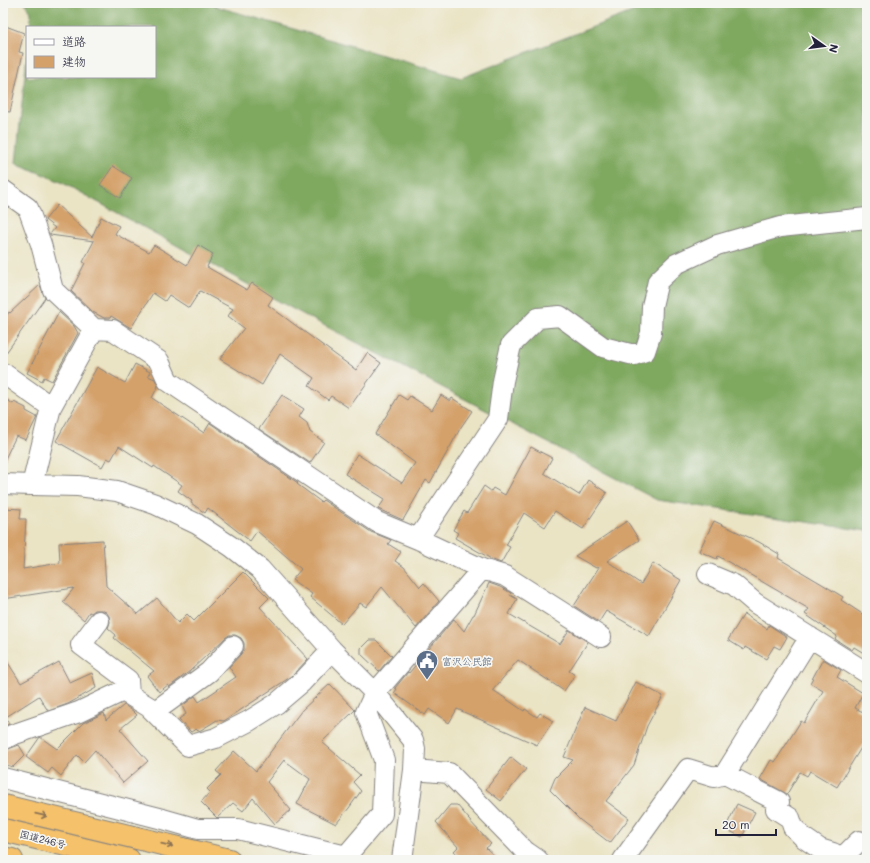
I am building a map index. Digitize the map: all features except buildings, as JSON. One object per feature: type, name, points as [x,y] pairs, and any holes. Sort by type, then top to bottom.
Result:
[{"type":"highway","points":[[3,806],[229,860]]},
{"type":"highway","name":"国道246号","points":[[3,830],[129,860]]},
{"type":"highway","points":[[3,858],[12,860]]},
{"type":"street","points":[[3,190],[28,208],[41,244],[53,290],[94,329],[113,330],[158,361],[168,381],[377,522],[418,539],[482,569],[505,576],[601,638]]},
{"type":"street","points":[[418,539],[498,419],[503,381],[511,345],[538,318],[560,316],[603,347],[634,355],[645,351],[650,333],[652,306],[658,281],[676,264],[717,245],[780,227],[867,218]]},
{"type":"street","points":[[32,485],[51,407],[94,329]]},
{"type":"street","points":[[3,373],[51,407]]},
{"type":"street","points":[[3,484],[78,486],[117,491],[155,504],[197,524],[232,546],[260,569],[332,650],[375,693],[413,740],[415,748],[414,770],[402,860]]},
{"type":"street","points":[[3,778],[198,829],[238,829],[346,856],[382,814],[384,760],[366,712],[375,693],[482,569]]},
{"type":"street","points":[[708,574],[734,585],[755,603],[867,672]]},
{"type":"street","points":[[99,621],[81,645],[128,680],[129,695]]},
{"type":"street","points":[[725,774],[810,637]]},
{"type":"street","points":[[154,712],[210,672],[233,646]]},
{"type":"street","points":[[3,740],[12,735],[79,712],[122,691],[149,707],[188,746],[216,738],[249,721],[276,704],[302,682],[332,650]]},
{"type":"street","points":[[623,860],[688,769],[714,777],[725,774],[779,802],[776,809],[790,818],[793,827],[804,838],[820,849],[833,853],[844,859],[859,841]]},
{"type":"street","points":[[414,770],[449,773],[525,852],[538,860]]},
{"type":"green space","points":[[25,3],[213,3],[215,6],[461,78],[655,3],[867,3],[867,531],[657,500],[293,309],[61,182],[16,163],[26,64],[26,78],[156,78],[156,26],[30,26],[31,12]]},
{"type":"place","name":"富沢公民館","points":[[427,680]]}]
